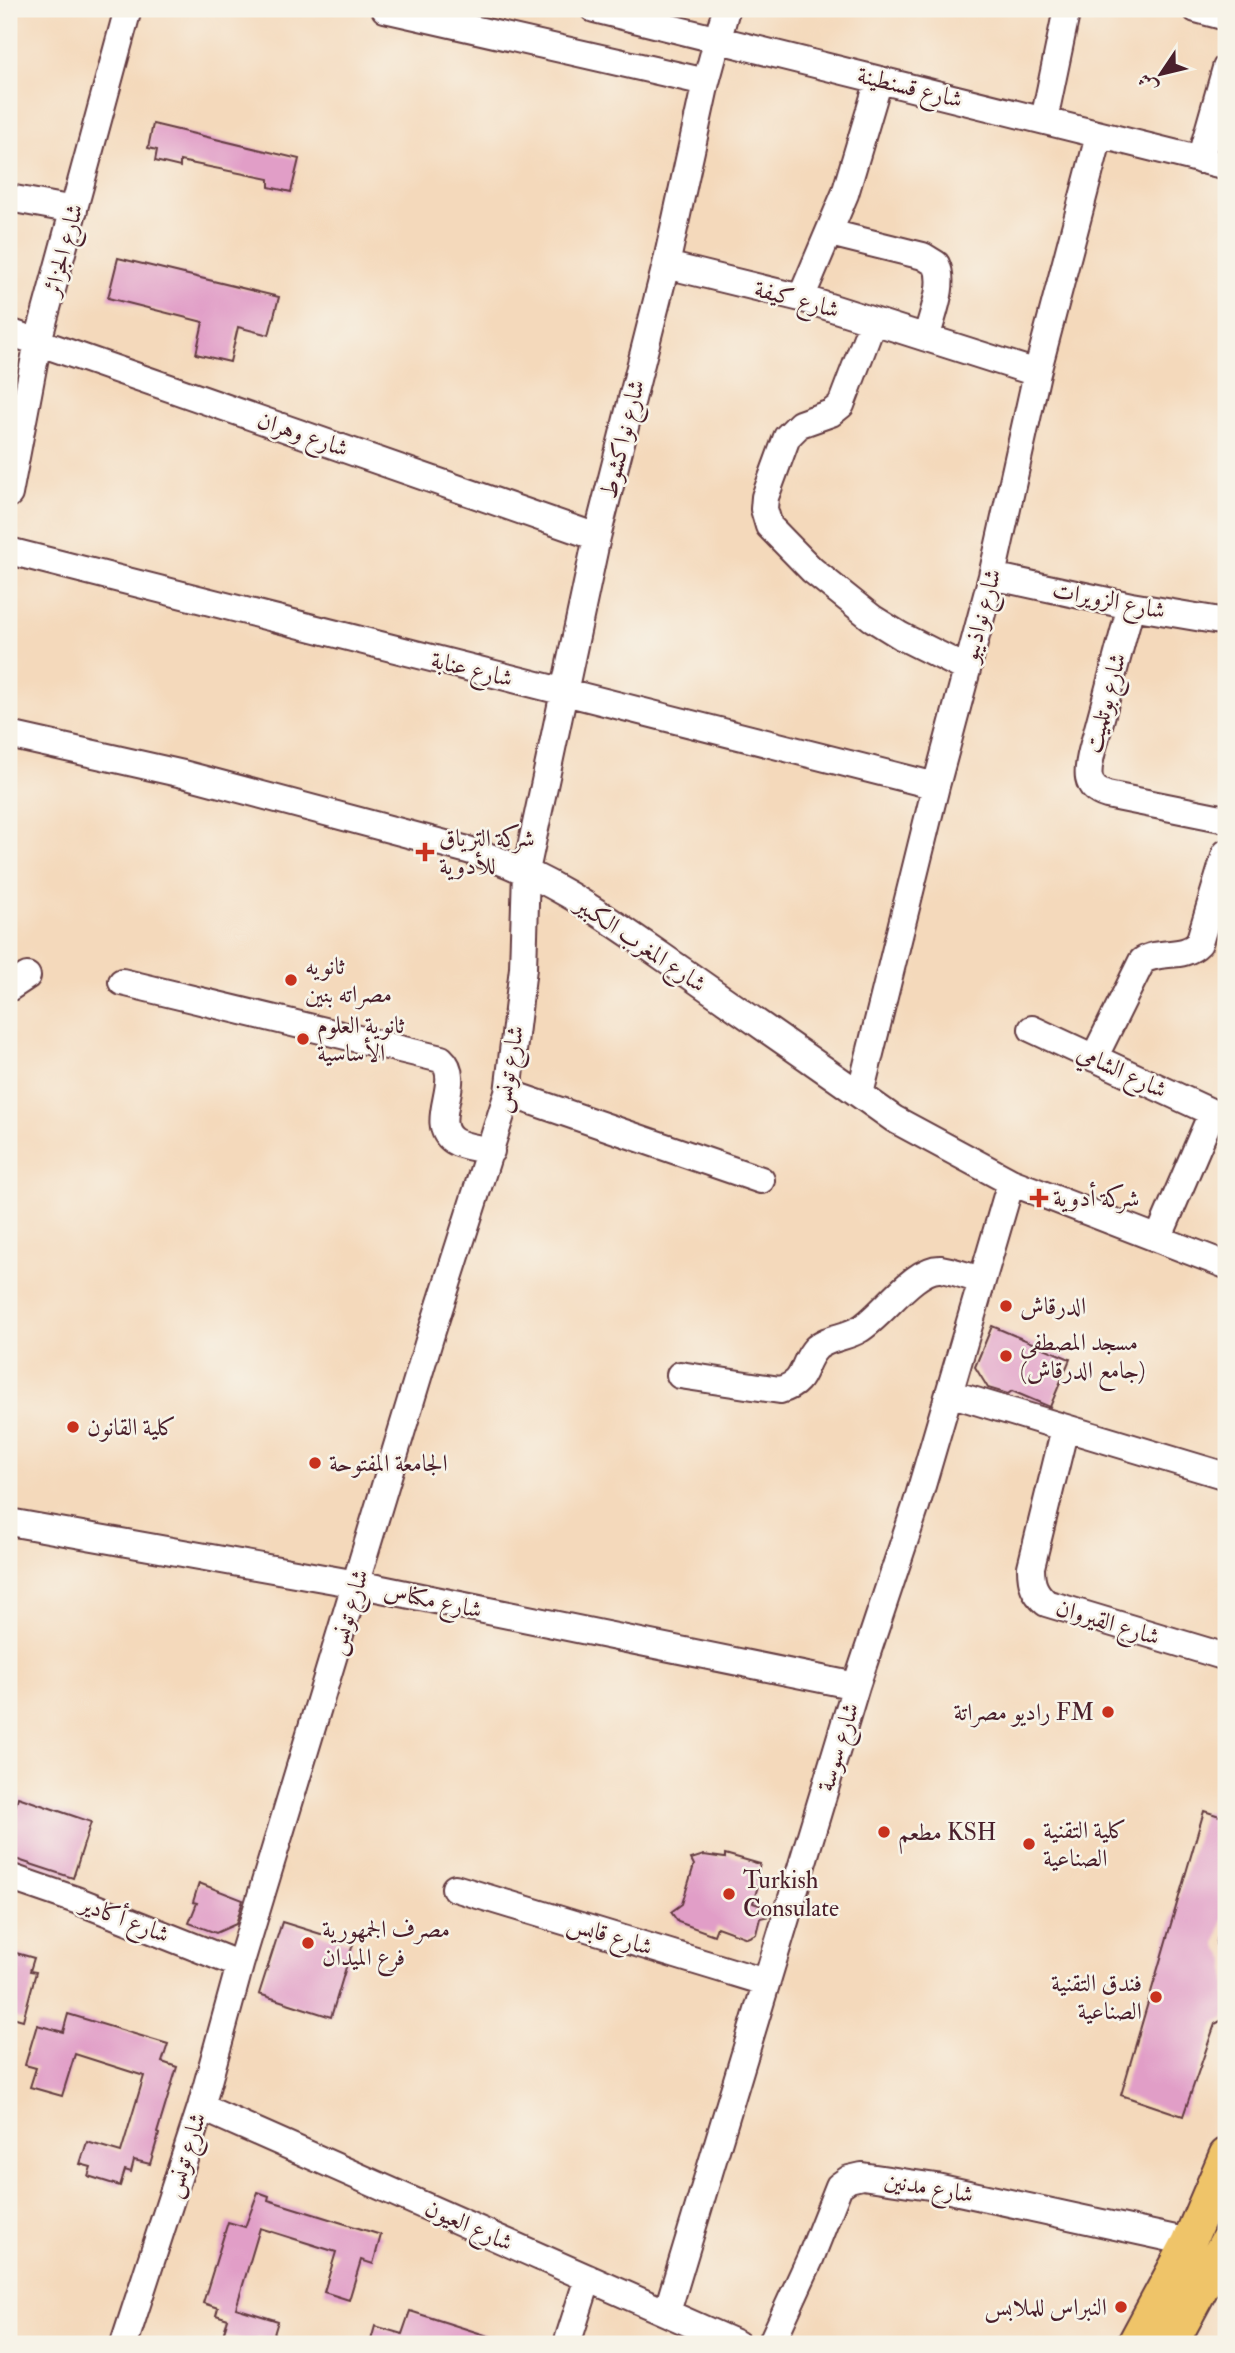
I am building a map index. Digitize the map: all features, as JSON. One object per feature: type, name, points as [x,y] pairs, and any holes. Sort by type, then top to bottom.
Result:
[{"type":"main road","points":[[1134,2344],[1189,2242],[1226,2155]]},
{"type":"main road","points":[[1171,2344],[1226,2242]]},
{"type":"street","name":"شارع الجزائر","points":[[9,494],[38,341],[128,9]]},
{"type":"street","points":[[386,9],[417,12],[706,82]]},
{"type":"street","name":"شارع قسنطينة","points":[[594,9],[1226,166]]},
{"type":"street","name":"شارع نواكشوط","points":[[526,871],[597,537],[666,265],[706,82],[726,9]]},
{"type":"street","points":[[1044,120],[1067,9]]},
{"type":"street","points":[[1196,9],[1226,17]]},
{"type":"street","points":[[1200,160],[1226,68]]},
{"type":"street","points":[[802,298],[855,167],[879,80]]},
{"type":"street","name":"شارع نواذيبو","points":[[860,1094],[936,786],[992,576],[1037,373],[1100,136]]},
{"type":"street","points":[[9,198],[74,209]]},
{"type":"street","points":[[830,233],[923,256],[936,264],[940,276],[927,336]]},
{"type":"street","name":"شارع كيفة","points":[[666,265],[802,298],[1037,373]]},
{"type":"street","points":[[873,321],[841,404],[831,413],[800,424],[788,437],[765,497],[766,519],[780,539],[840,594],[901,636],[967,669]]},
{"type":"street","name":"شارع وهران","points":[[9,332],[597,537]]},
{"type":"street","name":"شارع عنابة","points":[[9,551],[936,786]]},
{"type":"street","name":"شارع الزويرات","points":[[992,576],[1131,606],[1226,622]]},
{"type":"street","name":"شارع بوتلميت","points":[[1131,606],[1092,751],[1088,769],[1091,785],[1107,795],[1226,819]]},
{"type":"street","name":"شارع المغرب الكبير","points":[[9,735],[183,774],[487,856],[526,871],[590,906],[894,1119],[1011,1182],[1226,1265]]},
{"type":"street","points":[[1094,1058],[1142,961],[1155,955],[1186,953],[1199,943],[1226,853]]},
{"type":"street","name":"شارع تونس","points":[[124,2344],[201,2108],[240,1965],[427,1347],[508,1093],[523,968],[526,871]]},
{"type":"street","points":[[122,982],[441,1059],[448,1066],[450,1074],[443,1122],[447,1133],[453,1140],[491,1151]]},
{"type":"street","name":"شارع الشامي","points":[[1032,1029],[1219,1116],[1158,1239]]},
{"type":"street","points":[[508,1093],[761,1180]]},
{"type":"street","name":"شارع سوسة","points":[[667,2312],[856,1686],[916,1506],[1011,1182]]},
{"type":"street","points":[[680,1375],[780,1391],[793,1387],[803,1376],[811,1353],[822,1343],[851,1335],[864,1327],[922,1274],[939,1269],[982,1280]]},
{"type":"street","points":[[949,1393],[1226,1476]]},
{"type":"street","name":"شارع القيروان","points":[[1065,1428],[1031,1567],[1035,1592],[1046,1603],[1226,1657]]},
{"type":"street","name":"شارع مكناس","points":[[9,1522],[357,1584],[856,1686]]},
{"type":"street","name":"شارع أكادير","points":[[9,1877],[76,1900],[240,1965]]},
{"type":"street","name":"شارع قابس","points":[[455,1888],[765,1982]]},
{"type":"street","name":"شارع العيون","points":[[201,2108],[737,2344]]},
{"type":"street","name":"شارع مدنين","points":[[771,2344],[810,2259],[839,2186],[849,2179],[862,2176],[936,2187],[1189,2242]]},
{"type":"street","points":[[567,2344],[588,2278]]},
{"type":"building","points":[[153,124],[299,159],[291,192],[269,187],[269,179],[180,161],[180,167],[155,161],[157,150],[148,148]]},
{"type":"building","points":[[118,258],[279,297],[269,335],[238,327],[230,362],[196,354],[203,322],[108,298]]},
{"type":"building","points":[[992,1326],[1070,1359],[1050,1407],[1012,1391],[1008,1394],[988,1388],[975,1367]]},
{"type":"building","points":[[18,1797],[91,1822],[73,1878],[9,1857],[9,1827]]},
{"type":"building","points":[[1204,1811],[1226,1818],[1226,1908],[1216,1944],[1226,1960],[1226,2018],[1215,2024],[1183,2116],[1121,2095]]},
{"type":"building","name":"Turkish Consulate","points":[[725,1854],[760,1864],[756,1878],[760,1879],[753,1903],[772,1909],[770,1916],[760,1918],[756,1934],[747,1938],[717,1927],[714,1935],[678,1922],[671,1912],[682,1904],[694,1865],[691,1859],[704,1855],[725,1858]]},
{"type":"building","points":[[199,1883],[243,1900],[236,1924],[216,1933],[189,1923],[197,1903],[193,1902]]},
{"type":"building","points":[[282,1922],[353,1944],[331,2017],[259,1994]]},
{"type":"building","points":[[9,1951],[34,1958],[30,1971],[36,1972],[23,2020],[9,2016]]},
{"type":"building","points":[[68,2014],[168,2044],[162,2062],[177,2067],[150,2164],[134,2160],[131,2172],[125,2170],[120,2186],[88,2176],[91,2167],[80,2164],[87,2142],[121,2152],[144,2076],[75,2054],[62,2096],[30,2087],[36,2068],[25,2065],[37,2025],[63,2032]]},
{"type":"building","points":[[258,2192],[269,2196],[268,2200],[381,2235],[373,2264],[361,2260],[349,2300],[324,2292],[336,2252],[260,2228],[236,2308],[278,2321],[272,2341],[258,2337],[255,2344],[223,2335],[228,2319],[216,2315],[218,2308],[203,2303],[228,2222],[245,2227]]},
{"type":"building","points":[[410,2311],[504,2341],[504,2344],[370,2344],[375,2326],[402,2334]]},
{"type":"place","name":"شركة الترياق للأدوية","points":[[425,852]]},
{"type":"place","name":"ثانويه مصراته بنين","points":[[291,980]]},
{"type":"place","name":"ثانوية العلوم الأساسية","points":[[303,1039]]},
{"type":"place","name":"شركة أدوية","points":[[1039,1198]]},
{"type":"place","name":"الدرقاش","points":[[1006,1306]]},
{"type":"place","name":"مسجد المصطفى (جامع الدرقاش)","points":[[1006,1356]]},
{"type":"place","name":"كلية القانون","points":[[73,1427]]},
{"type":"place","name":"الجامعة المفتوحة","points":[[315,1463]]},
{"type":"place","name":"راديو مصراتة FM","points":[[1108,1712]]},
{"type":"place","name":"مطعم KSH","points":[[884,1832]]},
{"type":"place","name":"كلية التقنية الصناعية","points":[[1029,1844]]},
{"type":"place","name":"Turkish Consulate","points":[[729,1894]]},
{"type":"place","name":"مصرف الجمهورية فرع الميدان","points":[[308,1943]]},
{"type":"place","name":"فندق التقنية الصناعية","points":[[1156,1997]]},
{"type":"place","name":"النبراس للملابس","points":[[1121,2307]]}]
